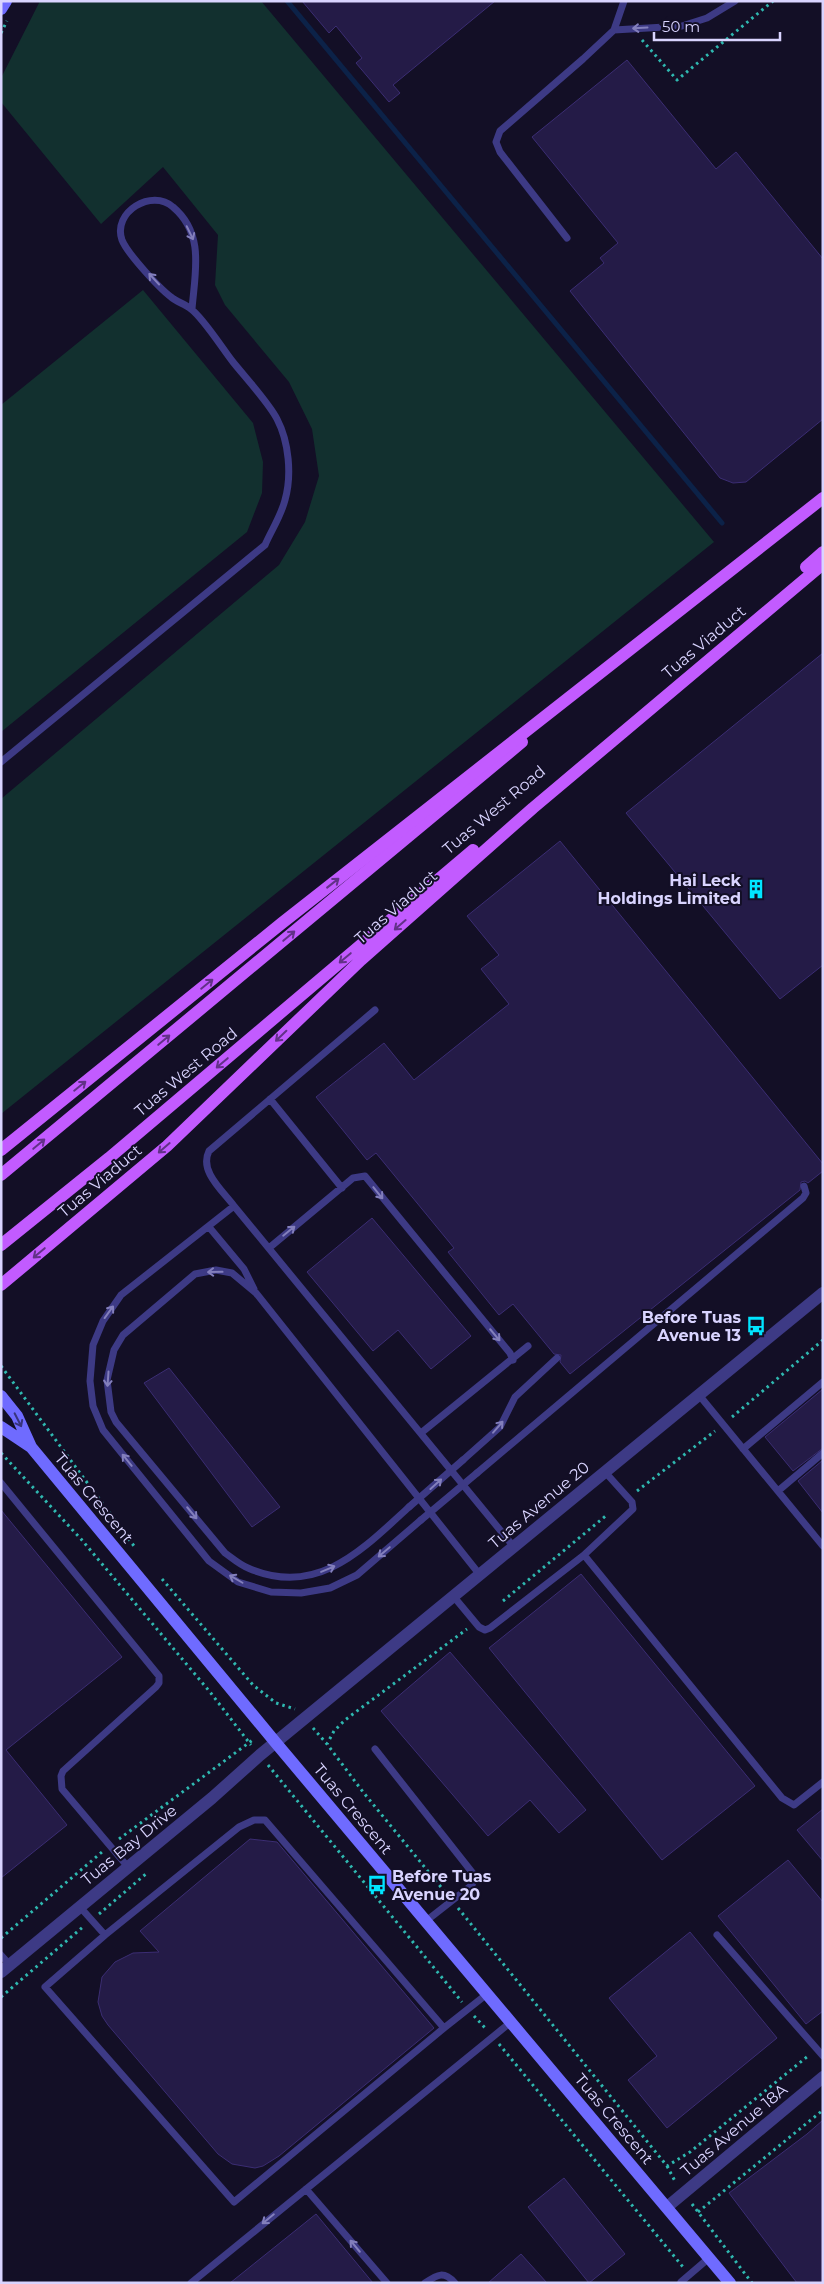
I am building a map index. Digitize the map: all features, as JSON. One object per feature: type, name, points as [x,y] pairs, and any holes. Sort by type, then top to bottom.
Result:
[{"type":"main road","points":[[1,1175],[823,492]]},
{"type":"main road","points":[[1,1150],[282,923],[823,498]]},
{"type":"main road","name":"Tuas West Road","points":[[1,1245],[110,1158],[823,552]]},
{"type":"main road","name":"Tuas Viaduct","points":[[1,1285],[167,1146],[361,960],[533,808],[823,564]]},
{"type":"street","points":[[1,9],[6,1]]},
{"type":"street","name":"Tuas Avenue 20","points":[[276,1743],[823,1293]]},
{"type":"street","name":"Tuas Crescent","points":[[1,1396],[17,1416],[30,1447]]},
{"type":"street","name":"Tuas Crescent","points":[[1,1427],[30,1447],[730,2283]]},
{"type":"street","name":"Tuas Bay Drive","points":[[6,1969],[276,1743]]},
{"type":"street","name":"Tuas Avenue 18A","points":[[667,2207],[823,2077]]},
{"type":"lane","points":[[567,238],[500,152],[496,142],[500,131],[614,30],[624,1]]},
{"type":"lane","points":[[614,30],[682,26],[707,18],[735,1]]},
{"type":"lane","points":[[1,762],[265,545],[285,500],[289,463],[277,418],[192,309],[170,297],[133,258],[122,240],[124,217],[129,210],[142,202],[158,200],[172,205],[182,217],[192,235],[197,259],[192,309]]},
{"type":"lane","points":[[375,1010],[208,1151],[206,1168],[234,1206],[514,1547]]},
{"type":"lane","points":[[270,1099],[342,1188]]},
{"type":"lane","points":[[269,1248],[353,1178],[364,1176],[510,1352],[513,1360]]},
{"type":"lane","points":[[234,1206],[121,1295],[103,1320],[93,1345],[90,1372],[93,1406],[103,1430],[209,1561],[238,1582],[271,1592],[301,1594],[330,1588],[357,1574],[803,1198],[806,1193],[804,1186]]},
{"type":"lane","points":[[208,1227],[244,1270],[256,1293],[480,1575]]},
{"type":"lane","points":[[256,1293],[232,1273],[216,1270],[195,1274],[123,1335],[114,1350],[107,1380],[111,1412],[116,1422],[226,1553],[247,1568],[275,1576],[300,1577],[326,1571],[345,1561],[500,1427],[515,1397],[557,1358]]},
{"type":"lane","points":[[421,1433],[528,1346]]},
{"type":"lane","points":[[744,1449],[823,1382]]},
{"type":"lane","points":[[699,1395],[823,1546]]},
{"type":"lane","points":[[778,1491],[823,1453]]},
{"type":"lane","points":[[454,1597],[476,1623],[485,1630],[584,1555],[632,1509],[632,1502],[605,1472]]},
{"type":"lane","points":[[1,1483],[159,1676],[159,1683],[156,1687],[63,1771],[61,1776],[62,1789],[128,1866]]},
{"type":"lane","points":[[584,1555],[788,1804],[794,1805],[823,1782]]},
{"type":"lane","points":[[375,1749],[474,1871],[475,1881],[426,1921]]},
{"type":"lane","points":[[444,2028],[265,1820],[254,1820],[240,1827],[106,1935],[45,1988],[234,2202],[487,1994]]},
{"type":"lane","points":[[80,1907],[106,1935]]},
{"type":"lane","points":[[717,1935],[823,2056]]},
{"type":"lane","points":[[1,1955],[6,1969]]},
{"type":"lane","points":[[191,2283],[511,2022]]},
{"type":"lane","points":[[306,2189],[387,2283]]},
{"type":"lane","points":[[681,2282],[709,2258]]},
{"type":"lane","points":[[425,2283],[436,2275],[444,2274],[449,2276],[455,2283]]},
{"type":"path","points":[[632,28],[677,80],[773,1]]},
{"type":"path","points":[[498,1605],[628,1498],[723,1424],[823,1340]]},
{"type":"path","points":[[1,1366],[135,1548]]},
{"type":"path","points":[[160,1577],[254,1686],[276,1703],[293,1708]]},
{"type":"path","points":[[476,1623],[345,1720],[334,1731],[328,1744],[362,1792],[667,2166],[683,2194],[752,2283]]},
{"type":"path","points":[[1,1938],[110,1845],[248,1743]]},
{"type":"path","points":[[1,1997],[92,1920]]},
{"type":"path","points":[[494,2037],[689,2275]]},
{"type":"path","points":[[667,2166],[690,2152],[816,2049]]},
{"type":"path","points":[[698,2212],[823,2110]]},
{"type":"green space","points":[[40,1],[261,1],[714,542],[1,1114],[1,799],[279,565],[305,522],[319,476],[312,429],[289,382],[225,305],[215,285],[218,235],[163,167],[101,224],[1,102],[1,78]]},
{"type":"green space","points":[[143,290],[253,423],[263,462],[262,493],[247,532],[1,732],[1,405]]},
{"type":"building","points":[[302,1],[495,1],[393,85],[400,93],[389,102],[356,63],[362,58],[336,26],[329,33]]},
{"type":"building","points":[[627,60],[716,169],[736,152],[823,259],[823,419],[746,482],[733,483],[720,478],[570,291],[604,263],[600,258],[618,243],[532,137]]},
{"type":"building","name":"Hai Leck Holdings Limited","points":[[823,653],[823,965],[780,999],[626,813]]},
{"type":"building","points":[[560,841],[823,1164],[823,1171],[808,1183],[805,1181],[801,1182],[800,1190],[570,1374],[560,1362],[561,1355],[554,1354],[513,1304],[499,1315],[448,1252],[454,1248],[376,1153],[367,1160],[316,1097],[384,1043],[414,1080],[509,1004],[481,969],[499,955],[467,916]]},
{"type":"building","points":[[372,1218],[471,1336],[431,1369],[398,1330],[373,1351],[307,1272]]},
{"type":"building","points":[[169,1368],[280,1507],[252,1527],[144,1383]]},
{"type":"building","points":[[823,1389],[823,1448],[793,1471],[765,1437]]},
{"type":"building","points":[[823,1460],[823,1513],[798,1481]]},
{"type":"building","points":[[1,1510],[122,1657],[6,1750],[67,1825],[1,1878]]},
{"type":"building","points":[[581,1574],[755,1786],[662,1860],[489,1648]]},
{"type":"building","points":[[450,1652],[586,1810],[559,1833],[530,1800],[488,1836],[381,1711]]},
{"type":"building","points":[[823,1809],[823,1861],[797,1830]]},
{"type":"building","points":[[250,1839],[277,1842],[434,2028],[279,2156],[263,2166],[255,2168],[232,2164],[218,2154],[108,2025],[102,2016],[98,2002],[102,1977],[115,1962],[133,1953],[159,1952],[140,1931]]},
{"type":"building","points":[[788,1860],[823,1902],[823,2011],[806,2024],[718,1916]]},
{"type":"building","points":[[690,1932],[777,2038],[667,2128],[628,2080],[657,2056],[609,1998]]},
{"type":"building","points":[[823,2120],[823,2283],[797,2283],[729,2193]]},
{"type":"building","points":[[564,2178],[625,2254],[589,2283],[528,2207]]},
{"type":"building","points":[[316,2214],[373,2283],[230,2283]]},
{"type":"building","points":[[521,2254],[547,2283],[488,2283]]},
{"type":"waterway","points":[[287,1],[722,523]]},
{"type":"place","name":"Hai Leck Holdings Limited","points":[[756,889]]},
{"type":"place","name":"Before Tuas Avenue 13","points":[[756,1326]]},
{"type":"place","name":"Before Tuas Avenue 20","points":[[377,1885]]}]
